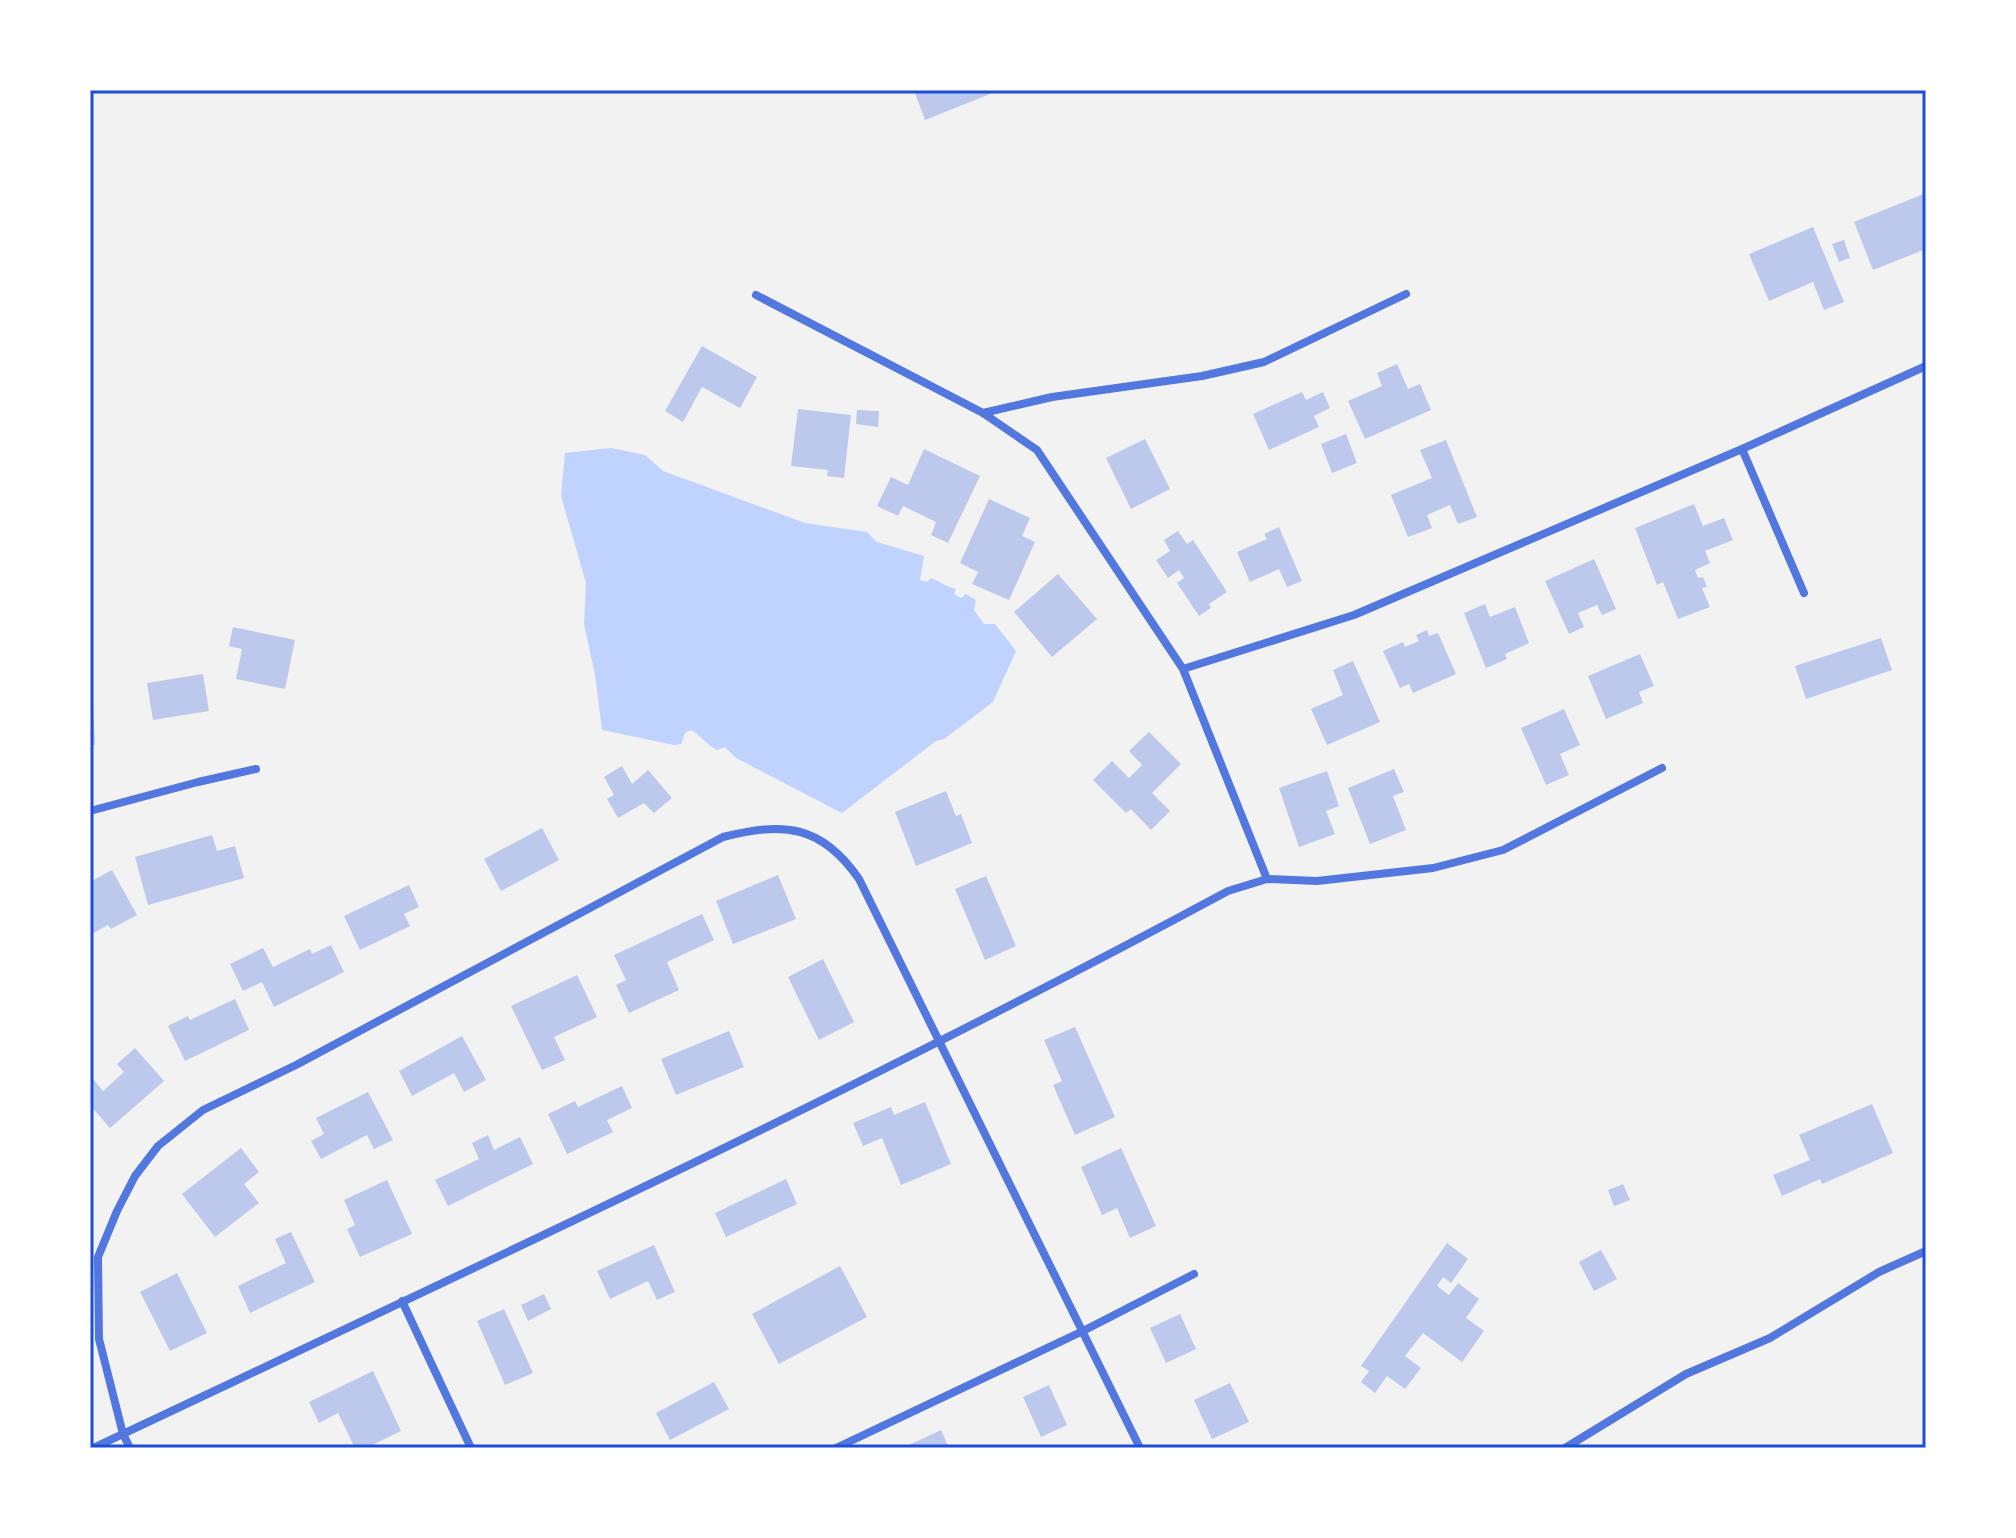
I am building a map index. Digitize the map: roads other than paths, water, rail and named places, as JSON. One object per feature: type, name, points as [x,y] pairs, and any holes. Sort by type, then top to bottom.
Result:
[{"type":"street","points":[[983,413],[1052,397],[1202,376],[1264,362],[1406,294]]},
{"type":"street","points":[[756,295],[983,413],[1037,450],[1183,669],[1267,879]]},
{"type":"street","points":[[1183,669],[1354,615],[1742,449],[1926,366]]},
{"type":"street","points":[[1742,449],[1804,593]]},
{"type":"street","points":[[93,1448],[937,1042],[1228,891],[1267,879],[1317,881],[1433,868],[1503,850],[1662,768]]},
{"type":"street","points":[[90,811],[256,769]]},
{"type":"street","points":[[130,1448],[123,1434],[99,1339],[98,1257],[135,1176],[158,1146],[203,1110],[723,837],[760,828],[791,828],[804,833],[846,860],[859,879],[1140,1448]]},
{"type":"street","points":[[1565,1448],[1686,1374],[1770,1338],[1879,1272],[1926,1251]]},
{"type":"street","points":[[836,1448],[1083,1331],[1194,1274]]},
{"type":"street","points":[[402,1301],[471,1448]]},
{"type":"water","points":[[611,448],[645,455],[663,471],[805,523],[867,532],[877,542],[924,556],[920,580],[928,582],[930,578],[934,579],[956,589],[954,594],[961,598],[966,594],[976,600],[974,610],[984,624],[995,624],[1016,651],[993,702],[842,813],[736,758],[725,747],[717,750],[691,730],[685,733],[681,744],[674,745],[602,730],[584,624],[586,583],[561,496],[565,453]]}]
